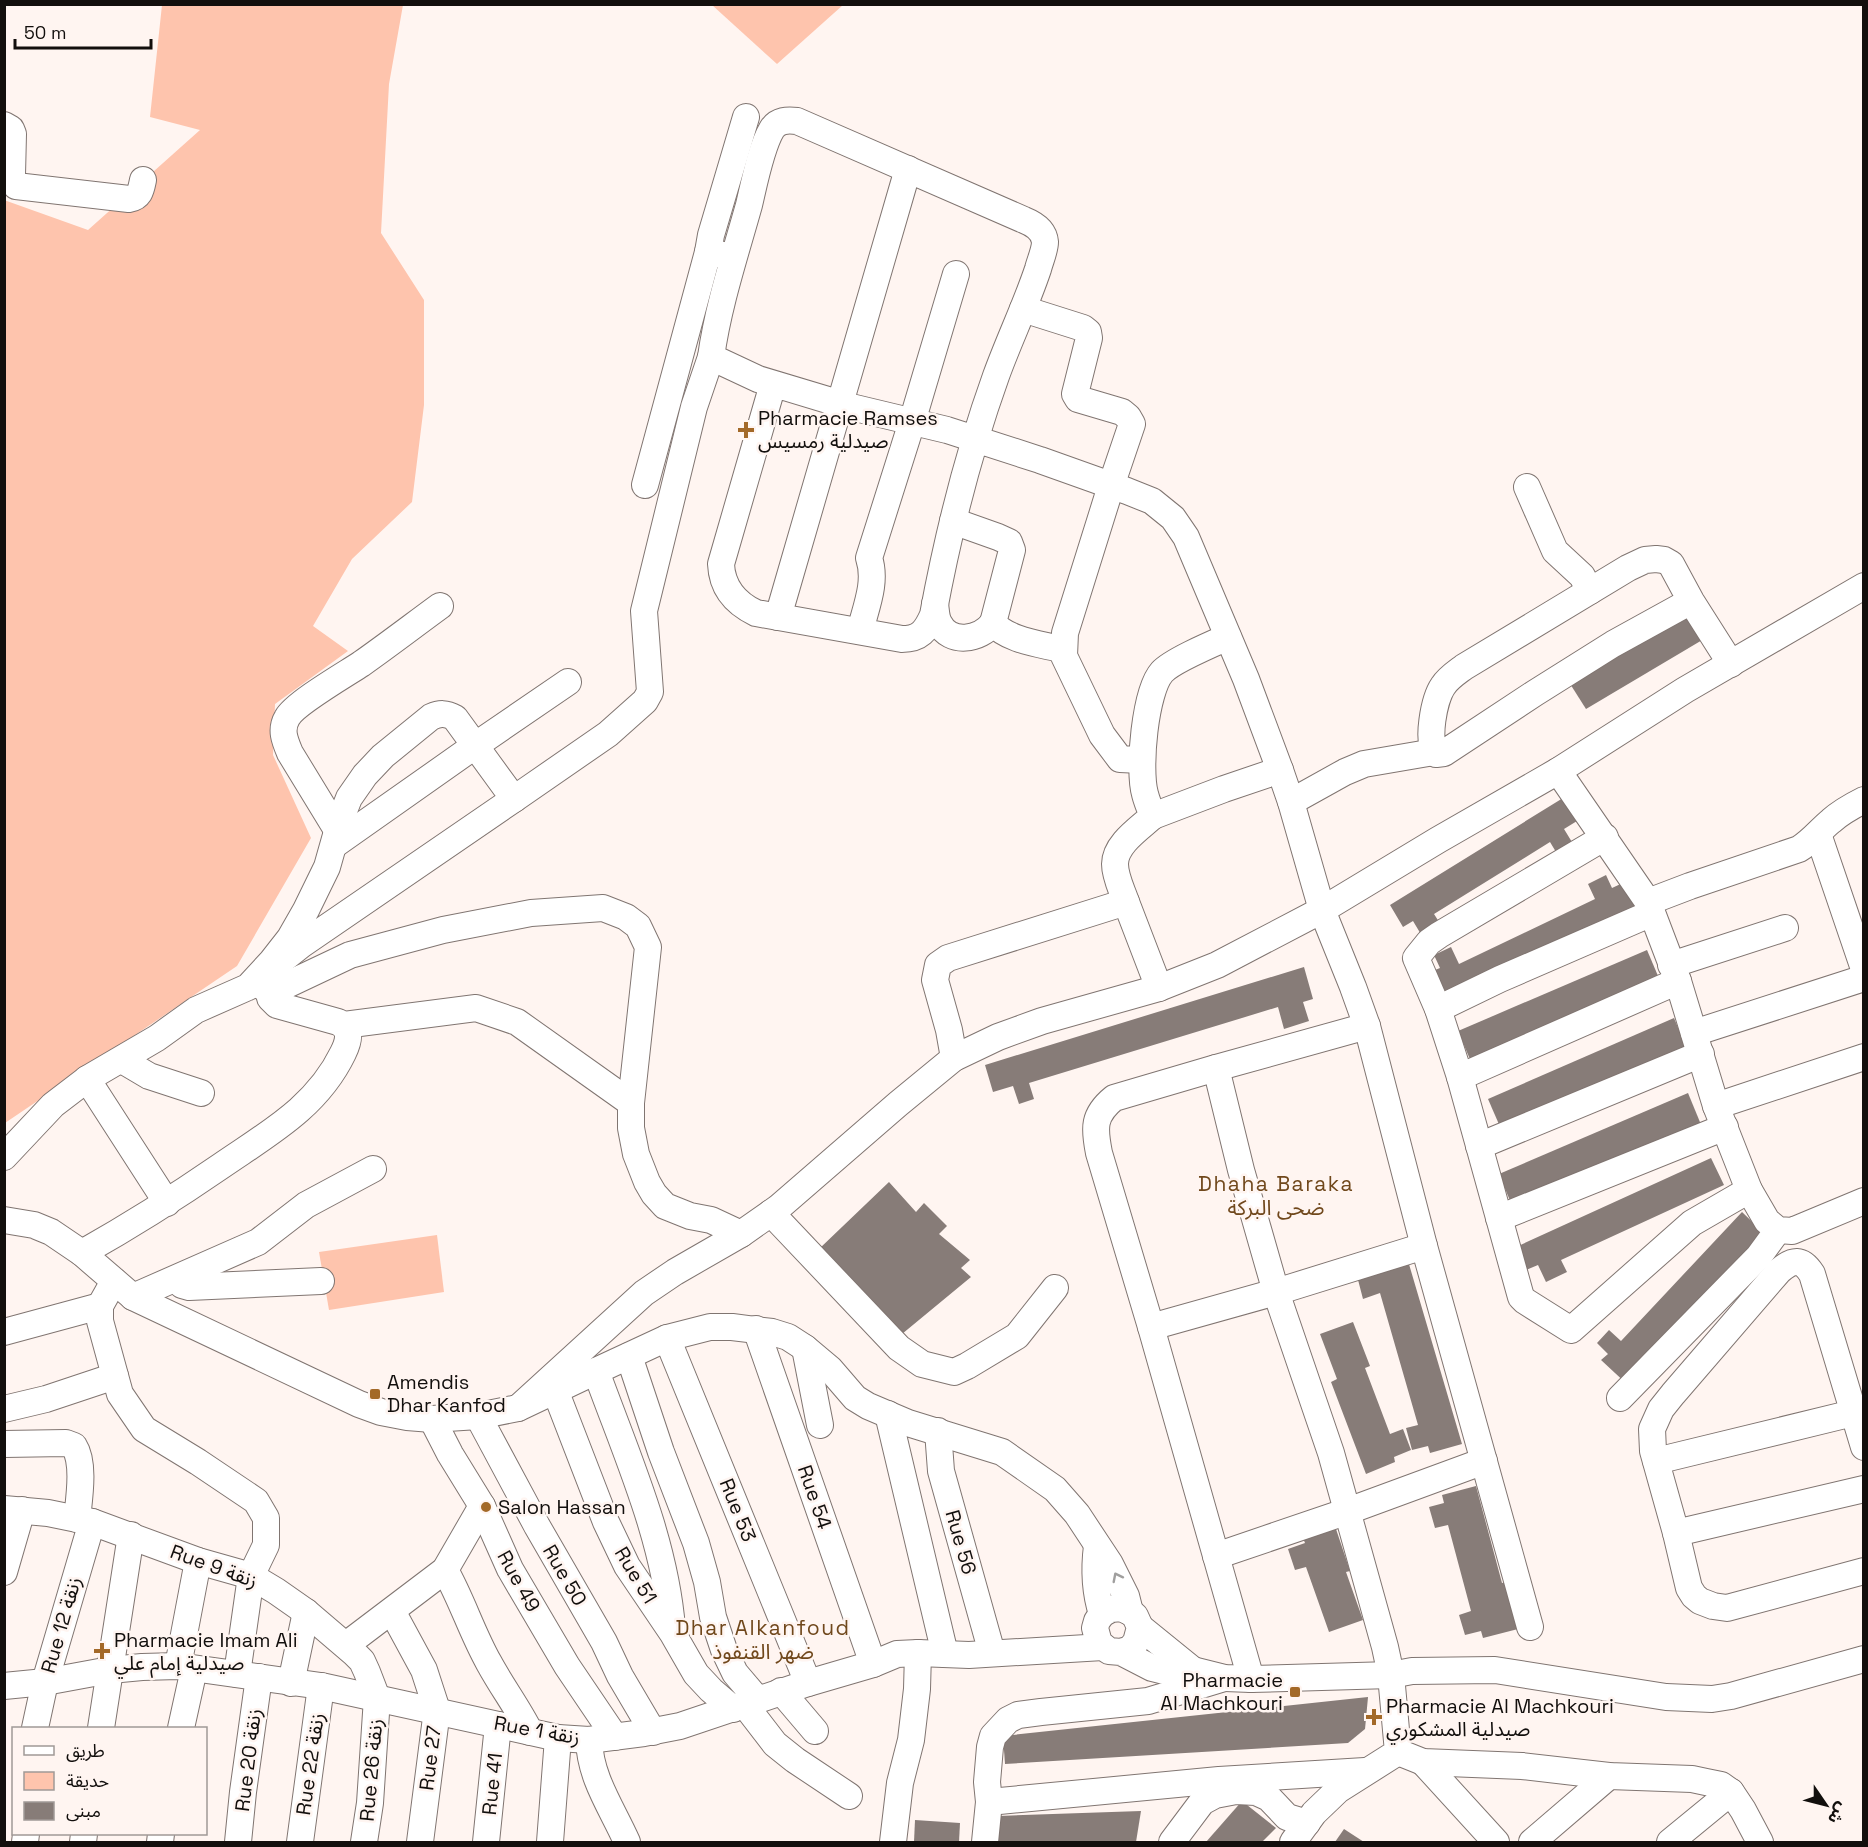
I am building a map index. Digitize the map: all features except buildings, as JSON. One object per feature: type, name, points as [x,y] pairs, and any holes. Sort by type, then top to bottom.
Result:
[{"type":"street","points":[[645,485],[711,235],[746,117]]},
{"type":"street","points":[[4,1157],[53,1106],[87,1079],[157,1038],[196,1010],[257,986],[301,945],[608,734],[645,701],[650,692],[644,611],[694,407],[711,357],[714,333],[760,161],[772,129],[778,123],[785,120],[796,121],[1036,226],[1042,234],[1045,242],[1038,268],[974,439],[935,604],[929,624],[921,636],[902,639],[756,613],[747,609],[731,594],[721,577],[721,564],[773,384]]},
{"type":"street","points":[[4,125],[11,129],[13,134],[12,179],[20,188],[129,199],[138,196],[143,180]]},
{"type":"street","points":[[777,617],[908,169]]},
{"type":"street","points":[[708,252],[734,258]]},
{"type":"street","points":[[860,631],[872,582],[872,567],[869,558],[956,274]]},
{"type":"street","points":[[1023,309],[1083,328],[1088,332],[1089,338],[1075,394],[1078,399],[1122,412],[1132,424],[1065,633],[1064,656],[1102,735],[1120,759],[1141,760]]},
{"type":"street","points":[[711,357],[744,374],[773,384],[974,439],[1040,460],[1152,501],[1173,518],[1186,537],[1246,679],[1280,770],[1322,910],[1367,1026],[1424,1246],[1530,1627]]},
{"type":"street","points":[[1527,486],[1555,551],[1582,576],[1590,591]]},
{"type":"street","points":[[935,604],[938,622],[952,636],[977,636],[988,630],[993,623],[1012,550],[1009,542],[953,521]]},
{"type":"street","points":[[1434,752],[1431,743],[1437,700],[1440,691],[1450,677],[1628,568],[1646,560],[1664,560],[1671,564],[1691,601],[1731,664]]},
{"type":"street","points":[[518,1408],[644,1293],[675,1272],[741,1234],[771,1212],[954,1058],[998,1036],[1042,1021],[1159,988],[1217,966],[1322,910],[1558,771],[1685,690],[1863,586]]},
{"type":"street","points":[[1291,802],[1364,764],[1434,752],[1444,753],[1613,644],[1691,601]]},
{"type":"street","points":[[336,838],[290,753],[285,740],[285,721],[290,713],[306,701],[363,663],[440,606]]},
{"type":"street","points":[[993,623],[1008,635],[1064,650]]},
{"type":"street","points":[[1153,816],[1144,794],[1141,760],[1154,686],[1161,673],[1169,665],[1228,636]]},
{"type":"street","points":[[336,838],[568,682]]},
{"type":"street","points":[[257,986],[272,961],[290,938],[317,889],[349,798],[383,756],[431,717],[448,714],[455,718],[514,799]]},
{"type":"street","points":[[1159,988],[1117,876],[1115,864],[1118,853],[1124,843],[1153,816],[1280,770]]},
{"type":"street","points":[[1558,771],[1605,837],[1650,908],[1674,973],[1720,1116],[1749,1190],[1767,1221],[1784,1232],[1800,1229],[1863,1201]]},
{"type":"street","points":[[1438,1008],[1650,908],[1690,886],[1799,849],[1809,843],[1829,822],[1863,800]]},
{"type":"street","points":[[1818,834],[1863,969]]},
{"type":"street","points":[[1605,837],[1429,942],[1416,958],[1438,1008],[1460,1077],[1521,1296],[1571,1329],[1692,1223],[1749,1190]]},
{"type":"street","points":[[954,1058],[935,980],[935,972],[942,961],[1126,902]]},
{"type":"street","points":[[257,986],[281,989],[350,955],[443,930],[531,914],[590,908],[614,911],[638,926],[648,947],[631,1103],[633,1142],[639,1162],[654,1194],[664,1206],[711,1220],[741,1234]]},
{"type":"street","points":[[1460,1077],[1674,973],[1785,928]]},
{"type":"street","points":[[1479,1146],[1697,1044],[1863,978]]},
{"type":"street","points":[[82,1253],[167,1203],[302,1108],[317,1093],[337,1064],[349,1039],[344,1025],[277,1005],[257,986]]},
{"type":"street","points":[[344,1025],[476,1008],[518,1022],[631,1103]]},
{"type":"street","points":[[1251,1679],[1099,1153],[1096,1127],[1098,1115],[1114,1098],[1367,1026]]},
{"type":"street","points":[[1499,1218],[1720,1116],[1863,1057]]},
{"type":"street","points":[[122,1060],[149,1076],[201,1093]]},
{"type":"street","points":[[1216,1068],[1241,1170],[1276,1293],[1331,1454],[1385,1647],[1391,1675],[1398,1752]]},
{"type":"street","points":[[87,1079],[167,1203]]},
{"type":"street","points":[[133,1298],[258,1242],[306,1205],[373,1168]]},
{"type":"street","points":[[771,1212],[899,1348],[922,1364],[954,1372],[967,1366],[1017,1336],[1054,1288]]},
{"type":"street","points":[[4,1220],[34,1225],[51,1232],[82,1253],[133,1298],[359,1404],[381,1412],[407,1417],[432,1419],[478,1416],[518,1408],[667,1338],[710,1327],[756,1329],[788,1337],[805,1348],[830,1370],[855,1398],[868,1406],[908,1423],[1002,1452],[1055,1489],[1077,1514],[1119,1580],[1135,1620],[1136,1642],[1130,1649],[1105,1635]]},
{"type":"street","points":[[1620,1398],[1760,1256],[1778,1230]]},
{"type":"street","points":[[1151,1327],[1276,1293],[1424,1246]]},
{"type":"street","points":[[1863,1447],[1812,1274],[1807,1266],[1797,1262],[1788,1264],[1779,1271],[1661,1409],[1652,1429],[1653,1451],[1689,1587],[1700,1601],[1727,1608],[1739,1606],[1863,1571]]},
{"type":"street","points":[[178,1278],[182,1285],[189,1287],[321,1281]]},
{"type":"street","points":[[4,1332],[100,1306],[114,1281]]},
{"type":"street","name":"Rue 20 زنقة","points":[[100,1306],[100,1321],[120,1394],[144,1429],[256,1501],[266,1518],[267,1545],[251,1576],[243,1792],[238,1842]]},
{"type":"street","name":"Rue 54","points":[[756,1329],[873,1664]]},
{"type":"street","name":"Rue 53","points":[[667,1338],[807,1683]]},
{"type":"street","points":[[805,1348],[820,1425]]},
{"type":"street","points":[[629,1356],[661,1452],[696,1543],[707,1582],[713,1617],[724,1650],[735,1673],[754,1701],[767,1735],[780,1749],[849,1796]]},
{"type":"street","points":[[596,1371],[651,1522],[665,1578],[673,1634]]},
{"type":"street","points":[[4,1409],[46,1399],[115,1376]]},
{"type":"street","name":"Rue 51","points":[[555,1390],[606,1522],[627,1566],[673,1634],[696,1674],[711,1690],[754,1701]]},
{"type":"street","points":[[1656,1461],[1853,1413]]},
{"type":"street","points":[[888,1414],[945,1654]]},
{"type":"street","name":"Rue 50","points":[[478,1416],[526,1507],[653,1732]]},
{"type":"street","name":"Rue 49","points":[[432,1419],[450,1454],[482,1506],[515,1577],[567,1666],[615,1737]]},
{"type":"street","name":"Rue 56","points":[[938,1431],[941,1471],[992,1653]]},
{"type":"street","name":"Rue 12 زنقة","points":[[4,1444],[66,1443],[74,1446],[80,1469],[85,1521],[35,1727]]},
{"type":"street","points":[[1216,1556],[1484,1461]]},
{"type":"street","points":[[1676,1533],[1863,1489]]},
{"type":"street","points":[[346,1645],[445,1570],[482,1506]]},
{"type":"street","points":[[4,1572],[13,1509]]},
{"type":"street","name":"Rue 9 زنقة","points":[[13,1509],[48,1512],[85,1521],[131,1535],[198,1561],[251,1576],[306,1612],[346,1645],[362,1661],[377,1698]]},
{"type":"street","points":[[101,1727],[131,1535]]},
{"type":"street","points":[[1097,1546],[1094,1566],[1105,1635],[1152,1668],[1164,1671],[1193,1670],[1225,1678],[1251,1679],[1391,1675],[1412,1671],[1495,1670],[1666,1697],[1712,1699],[1731,1696],[1863,1659]]},
{"type":"street","points":[[181,1727],[198,1561]]},
{"type":"street","points":[[445,1570],[489,1663],[530,1732]]},
{"type":"street","name":"Rue 1 زنقة","points":[[4,1686],[45,1682],[110,1670],[186,1667],[321,1686],[558,1738],[589,1740],[653,1732],[680,1726],[807,1683],[873,1664],[897,1654],[1063,1650],[1105,1635],[1111,1609],[1121,1608],[1135,1620]]},
{"type":"street","name":"Rue 27","points":[[392,1611],[424,1670],[436,1710],[420,1842]]},
{"type":"street","points":[[291,1683],[306,1612]]},
{"type":"street","points":[[1135,1620],[1193,1670]]},
{"type":"street","points":[[893,1842],[900,1783],[911,1740],[917,1689],[918,1653]]},
{"type":"street","points":[[985,1842],[989,1802],[987,1782],[990,1747],[993,1736],[1008,1720],[1018,1715],[1148,1701],[1225,1678]]},
{"type":"street","name":"Rue 22 زنقة","points":[[300,1842],[321,1686]]},
{"type":"street","name":"Rue 26 زنقة","points":[[364,1842],[370,1803],[377,1698]]},
{"type":"street","points":[[754,1701],[815,1731]]},
{"type":"street","name":"Rue 41","points":[[486,1842],[498,1725]]},
{"type":"street","points":[[550,1842],[558,1738]]},
{"type":"street","points":[[589,1740],[590,1760],[594,1774],[627,1842]]},
{"type":"street","points":[[1398,1752],[1423,1762],[1522,1766],[1609,1776],[1692,1779],[1721,1785],[1731,1792],[1760,1842]]},
{"type":"street","points":[[1172,1842],[1204,1800],[1215,1795],[1236,1791],[1256,1792],[1269,1798],[1300,1833],[1314,1813],[1338,1790],[1398,1752]]},
{"type":"street","points":[[1423,1762],[1496,1842]]},
{"type":"street","points":[[989,1802],[1219,1780],[1370,1770]]},
{"type":"street","points":[[1532,1842],[1609,1776]]},
{"type":"street","points":[[1670,1842],[1731,1792]]},
{"type":"green space","points":[[162,5],[403,5],[389,84],[381,233],[424,300],[424,405],[412,502],[352,559],[313,626],[348,651],[275,704],[273,755],[311,838],[237,966],[5,1123],[4,200],[88,230],[200,130],[150,117]]},
{"type":"green space","points":[[712,5],[843,5],[777,64]]},
{"type":"green space","points":[[437,1235],[444,1292],[329,1310],[319,1252]]},
{"type":"place","name":"Pharmacie Ramses صيدلية رمسيس","points":[[746,430]]},
{"type":"place","name":"Amendis Dhar Kanfod","points":[[375,1394]]},
{"type":"place","name":"Salon Hassan","points":[[486,1507]]},
{"type":"place","name":"Pharmacie Imam Ali صيدلية إمام علي","points":[[102,1651]]},
{"type":"place","name":"Pharmacie Al Machkouri","points":[[1295,1692]]},
{"type":"place","name":"Pharmacie Al Machkouri صيدلية المشكوري","points":[[1374,1717]]},
{"type":"district","name":"Dhaha Baraka ضحى البركة","points":[[1276,1195]]},
{"type":"district","name":"Dhar Alkanfoud ضهر القنفوذ","points":[[763,1639]]}]
